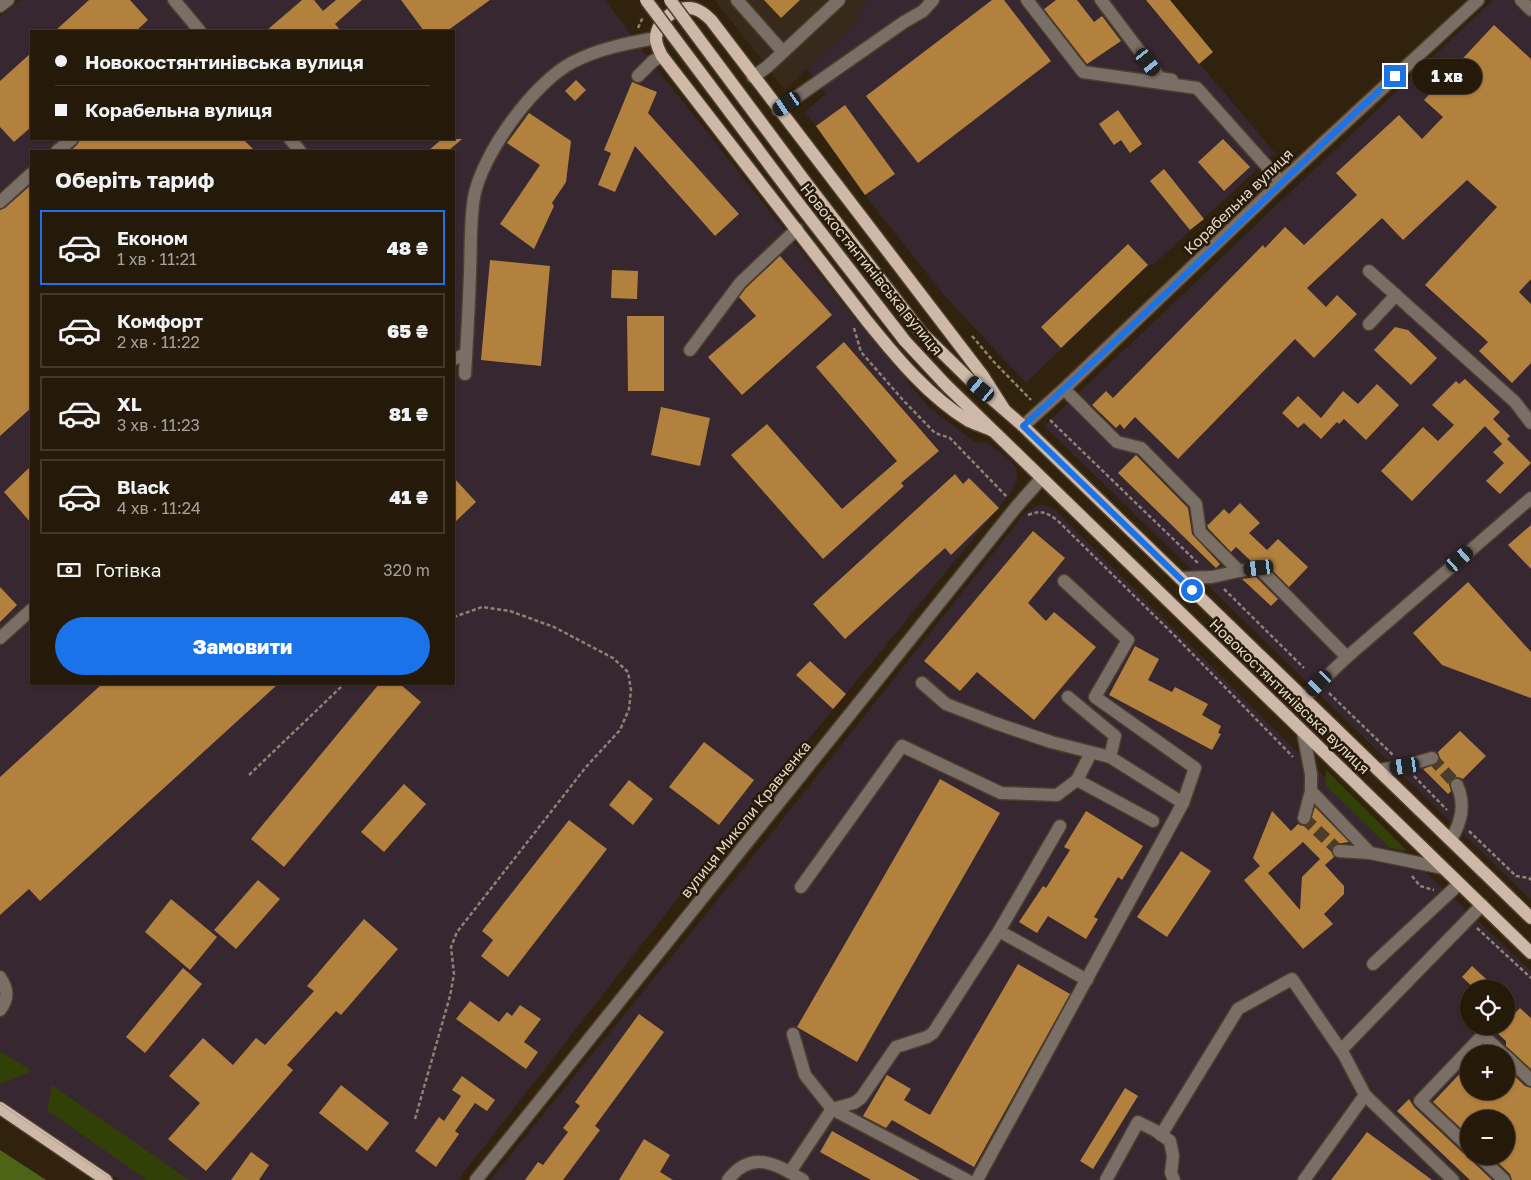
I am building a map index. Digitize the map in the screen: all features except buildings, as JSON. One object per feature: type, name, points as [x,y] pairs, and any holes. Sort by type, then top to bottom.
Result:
[{"type":"main road","name":"Новокостянтинівська вулиця","points":[[646,0],[795,199],[905,341],[990,430],[1531,953]]},
{"type":"main road","name":"Новокостянтинівська вулиця","points":[[670,0],[810,188],[921,332],[970,380],[1023,426],[1531,918]]},
{"type":"main road","points":[[990,430],[969,421],[940,400],[893,353],[662,56],[657,47],[656,38],[660,25],[676,10],[684,8],[696,9],[711,20],[978,369],[1004,409]]},
{"type":"main road","points":[[0,1108],[106,1180]]},
{"type":"street","points":[[0,6],[8,0]]},
{"type":"street","points":[[174,0],[196,30]]},
{"type":"street","points":[[737,0],[783,52]]},
{"type":"street","points":[[753,77],[839,0]]},
{"type":"street","points":[[778,110],[904,22],[923,11],[933,0]]},
{"type":"street","points":[[1027,0],[1083,72],[1197,88]]},
{"type":"street","points":[[1101,0],[1160,78],[1193,83],[1281,182]]},
{"type":"street","name":"Корабельна вулиця","points":[[1023,426],[1281,182],[1478,0]]},
{"type":"street","points":[[1521,0],[1531,10]]},
{"type":"street","points":[[465,374],[460,357],[473,207],[480,176],[493,152],[531,97],[562,69],[580,59],[619,45],[656,38]]},
{"type":"street","points":[[638,76],[662,56]]},
{"type":"street","points":[[59,150],[71,140]]},
{"type":"street","points":[[291,140],[299,150]]},
{"type":"street","points":[[0,202],[30,175]]},
{"type":"street","points":[[690,350],[740,283],[797,229]]},
{"type":"street","points":[[1369,271],[1515,402],[1531,423]]},
{"type":"street","points":[[1369,324],[1396,296]]},
{"type":"street","points":[[1064,389],[1117,442],[1141,448],[1196,504],[1200,532],[1239,571]]},
{"type":"street","name":"вулиця Миколи Кравченка","points":[[476,1180],[1041,478]]},
{"type":"street","points":[[1304,698],[1347,657],[1531,498]]},
{"type":"street","points":[[1180,578],[1212,577],[1259,568],[1347,657]]},
{"type":"street","points":[[977,1180],[1182,803],[1195,768],[1095,697],[1128,640],[1064,580]]},
{"type":"street","points":[[0,638],[30,611]]},
{"type":"street","points":[[922,683],[946,704],[1023,733],[1110,757],[1182,803]]},
{"type":"street","points":[[1068,697],[1115,736],[1110,757]]},
{"type":"street","points":[[1303,732],[1311,774],[1311,791],[1304,818]]},
{"type":"street","points":[[801,887],[902,746],[1001,793],[1057,795],[1077,780],[1091,752]]},
{"type":"street","points":[[1378,770],[1405,766],[1432,758]]},
{"type":"street","points":[[1077,780],[1153,821]]},
{"type":"street","points":[[1451,840],[1460,823],[1462,796],[1457,785]]},
{"type":"street","points":[[1311,791],[1370,852]]},
{"type":"street","points":[[790,1172],[832,1109],[854,1104],[861,1098],[896,1047],[927,1037],[933,1033],[999,931],[1060,826]]},
{"type":"street","points":[[1339,851],[1370,852],[1443,868]]},
{"type":"street","points":[[1373,964],[1460,884]]},
{"type":"street","points":[[1340,1050],[1482,905]]},
{"type":"street","points":[[999,931],[1087,980]]},
{"type":"street","points":[[0,977],[8,994],[0,1010]]},
{"type":"street","points":[[1161,1135],[1238,1009],[1292,979],[1340,1050],[1365,1095],[1453,1180]]},
{"type":"street","points":[[793,1034],[805,1075],[832,1109],[967,1180]]},
{"type":"street","points":[[1474,1045],[1484,1035],[1495,1045]]},
{"type":"street","points":[[1460,1060],[1420,1101],[1460,1139]]},
{"type":"street","points":[[1515,1065],[1531,1080]]},
{"type":"street","points":[[1304,1180],[1365,1095]]},
{"type":"street","points":[[1106,1180],[1138,1122],[1170,1141],[1173,1156],[1171,1173],[1174,1180]]},
{"type":"street","points":[[728,1180],[740,1167],[757,1161],[776,1164],[803,1180]]},
{"type":"street","points":[[1488,1165],[1504,1180]]},
{"type":"path","points":[[1041,411],[1304,668]]},
{"type":"path","points":[[415,1119],[450,996],[454,974],[451,947],[457,932],[586,767],[620,730],[629,710],[631,690],[628,672],[614,658],[554,627],[510,610],[482,607],[455,616]]},
{"type":"path","points":[[249,775],[343,685]]},
{"type":"path","points":[[1329,693],[1516,876],[1531,880]]},
{"type":"path","points":[[1395,858],[1420,886],[1428,887],[1444,898]]},
{"type":"path","points":[[1468,920],[1531,978]]},
{"type":"shaded area","points":[[21,0],[606,0],[631,36],[856,320],[929,407],[975,442],[987,443],[1008,458],[1016,467],[1017,478],[1012,491],[689,884],[458,1180],[120,1180],[0,1099],[0,16]]},
{"type":"shaded area","points":[[715,0],[869,0],[864,4],[857,21],[785,90]]},
{"type":"shaded area","points":[[869,0],[1146,0],[1275,153],[1154,264],[1148,265],[1026,383],[943,294],[865,195],[804,112],[826,94],[807,69],[857,21],[864,4]]},
{"type":"shaded area","points":[[1493,0],[1531,0],[1531,900],[1044,426]]},
{"type":"shaded area","points":[[1039,505],[1046,505],[1056,511],[1279,734],[1531,971],[1531,1180],[490,1180],[770,835],[1025,513]]},
{"type":"green space","points":[[1326,770],[1407,851],[1390,848],[1325,785]]},
{"type":"green space","points":[[0,1051],[32,1071],[0,1084]]},
{"type":"green space","points":[[52,1085],[189,1180],[147,1180],[47,1110]]},
{"type":"green space","points":[[0,1150],[46,1180],[0,1180]]},
{"type":"tunnel","points":[[1432,758],[1457,785]]},
{"type":"tunnel","points":[[1304,818],[1339,851]]},
{"type":"tram line","points":[[0,1104],[113,1180]]},
{"type":"route","points":[[1192,590],[1023,426],[1395,76]]}]
